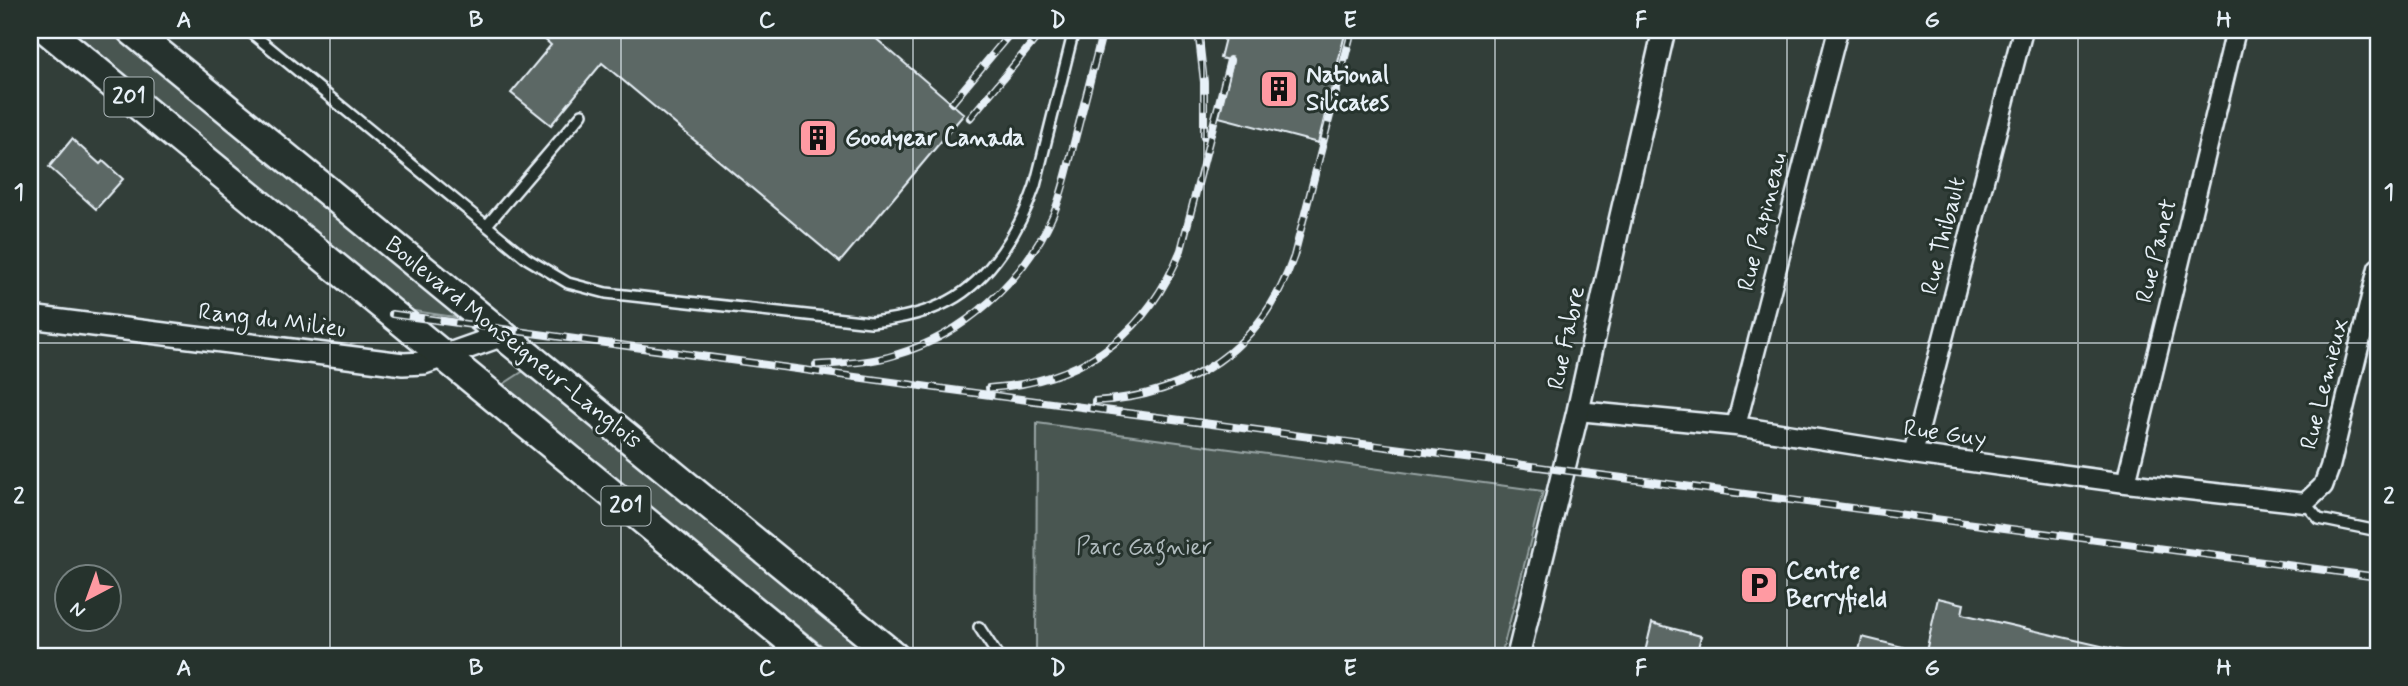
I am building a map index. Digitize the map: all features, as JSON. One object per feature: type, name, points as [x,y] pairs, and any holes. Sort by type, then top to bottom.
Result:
[{"type":"highway","name":"201","points":[[47,30],[809,656]]},
{"type":"highway","name":"Boulevard Monseigneur-Langlois","points":[[131,30],[894,656]]},
{"type":"street","name":"Rue Fabre","points":[[1518,656],[1578,411],[1664,30]]},
{"type":"street","name":"Rue Papineau","points":[[1736,426],[1838,30]]},
{"type":"street","name":"Rue Thibault","points":[[1913,454],[2023,30]]},
{"type":"street","name":"Rue Panet","points":[[2126,483],[2236,30]]},
{"type":"street","name":"Rue Lemieux","points":[[2305,503],[2323,486],[2330,467],[2378,268]]},
{"type":"street","name":"Rang du Milieu","points":[[30,317],[391,363],[424,363],[503,335]]},
{"type":"street","name":"Rue Guy","points":[[1578,411],[1736,426],[1913,454],[2126,483],[2305,503]]},
{"type":"lane","points":[[248,30],[538,267],[568,283],[585,289],[871,322],[932,309],[951,301],[983,274],[1010,239],[1035,186],[1074,30]]},
{"type":"lane","points":[[487,225],[582,114]]},
{"type":"lane","points":[[2305,503],[2319,519],[2378,531]]},
{"type":"lane","points":[[979,627],[998,656]]},
{"type":"green space","points":[[70,30],[111,30],[461,318],[407,310]]},
{"type":"green space","points":[[525,370],[871,656],[835,656],[631,493],[502,385]]},
{"type":"green space","name":"Parc Gagnier","points":[[1037,423],[1543,491],[1501,656],[1036,656]]},
{"type":"building","name":"Goodyear Canada","points":[[534,30],[866,30],[964,114],[840,262],[602,63],[551,125],[511,93],[551,45]]},
{"type":"building","name":"National Silicates","points":[[1227,30],[1346,30],[1318,143],[1219,117],[1233,61],[1220,58]]},
{"type":"building","points":[[72,139],[100,164],[103,161],[123,179],[96,209],[49,167]]},
{"type":"building","points":[[1938,598],[1964,604],[1962,614],[2123,651],[2122,656],[1925,656]]},
{"type":"building","points":[[1652,623],[1701,636],[1696,656],[1644,656]]},
{"type":"building","points":[[1862,637],[1919,651],[1919,656],[1858,656]]},
{"type":"railway","points":[[952,103],[1013,30]]},
{"type":"railway","points":[[970,118],[1043,30]]},
{"type":"railway","points":[[816,365],[876,360],[920,346],[945,334],[989,302],[1026,262],[1057,206],[1103,30]]},
{"type":"railway","points":[[1198,30],[1204,82],[1204,136]]},
{"type":"railway","points":[[1095,401],[1130,397],[1162,389],[1192,377],[1218,361],[1242,341],[1263,317],[1294,256],[1352,30]]},
{"type":"railway","points":[[989,388],[1022,384],[1053,376],[1081,364],[1106,349],[1129,330],[1149,307],[1181,250],[1230,60]]},
{"type":"railway","points":[[392,314],[2378,577]]},
{"type":"place","name":"National Silicates","points":[[1279,89]]},
{"type":"place","name":"Goodyear Canada","points":[[818,138]]},
{"type":"place","name":"Centre Berryfield","points":[[1759,585]]}]
